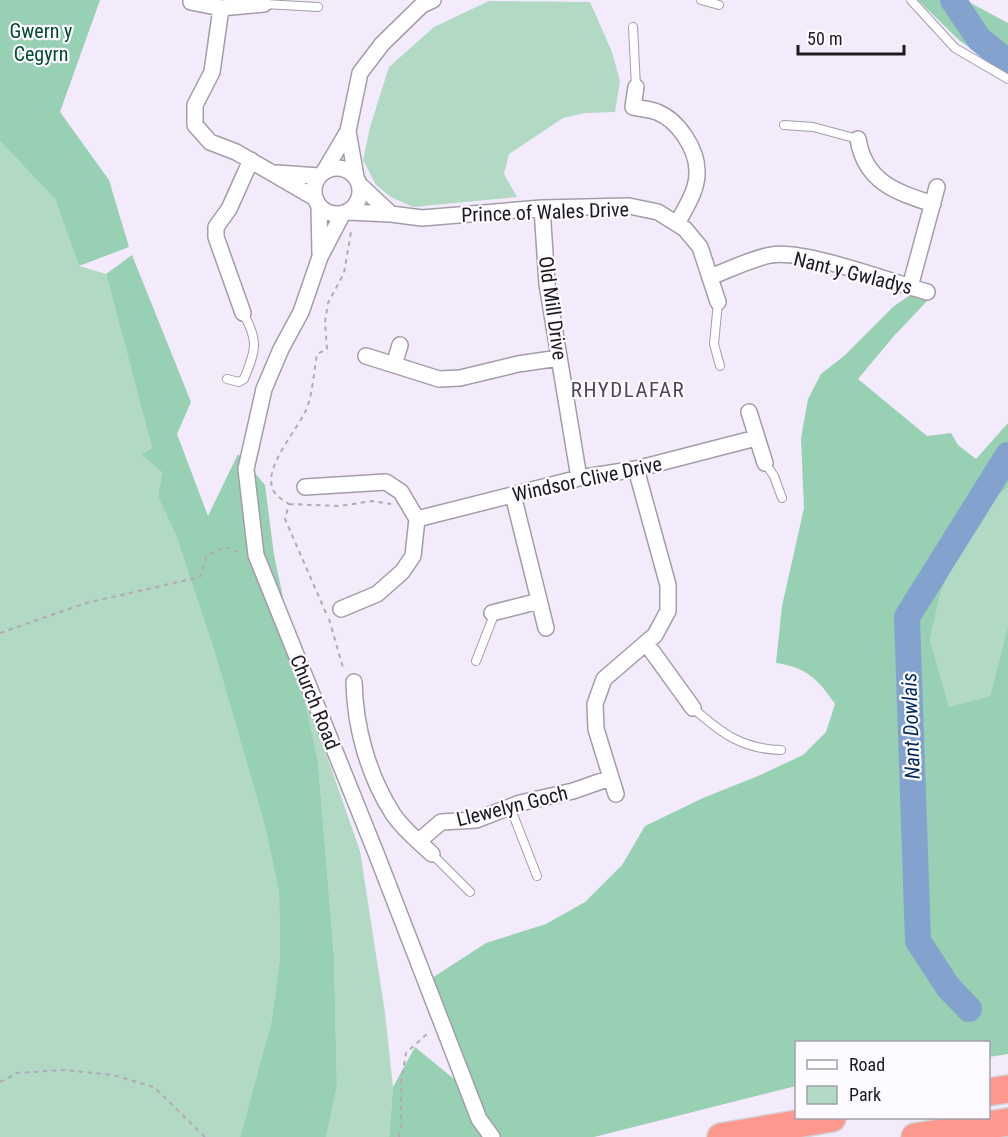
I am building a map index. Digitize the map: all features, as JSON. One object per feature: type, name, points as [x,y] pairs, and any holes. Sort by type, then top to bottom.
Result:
[{"type":"highway","points":[[990,1092],[1008,1089]]},
{"type":"highway","points":[[721,1137],[826,1119]]},
{"type":"highway","points":[[915,1137],[1008,1122]]},
{"type":"street","points":[[317,202],[314,190],[348,130],[360,73],[382,44],[422,5],[432,0]]},
{"type":"street","points":[[191,2],[221,8],[264,4]]},
{"type":"street","points":[[221,8],[212,72],[195,105],[195,125],[210,142],[236,152],[274,173],[332,214],[351,212],[358,201],[358,181],[348,130]]},
{"type":"street","points":[[636,87],[633,107],[658,112],[680,130],[694,151],[698,173],[690,199],[677,224]]},
{"type":"street","points":[[858,140],[861,157],[883,184],[905,195],[933,204]]},
{"type":"street","points":[[243,313],[216,237],[216,227],[229,209],[251,160]]},
{"type":"street","points":[[274,173],[322,173],[333,168],[343,168],[350,171],[391,214]]},
{"type":"street","points":[[910,287],[938,187]]},
{"type":"street","name":"Church Road","points":[[317,202],[320,257]]},
{"type":"street","name":"Prince of Wales Drive","points":[[351,212],[422,218],[542,208],[629,206],[658,212],[685,229],[700,247],[718,302]]},
{"type":"street","name":"Old Mill Drive","points":[[542,208],[547,284],[579,478]]},
{"type":"street","name":"Church Road","points":[[351,212],[320,257],[302,312],[281,349],[264,389],[246,469],[256,555],[479,1119],[492,1137]]},
{"type":"street","name":"Nant y Gwladys","points":[[710,277],[771,255],[790,255],[824,262],[927,292]]},
{"type":"street","points":[[394,364],[400,345]]},
{"type":"street","points":[[366,356],[439,379],[460,378],[518,364],[559,358]]},
{"type":"street","points":[[749,412],[765,463]]},
{"type":"street","name":"Windsor Clive Drive","points":[[413,513],[513,495],[579,478],[636,469],[756,438]]},
{"type":"street","points":[[616,794],[596,729],[595,704],[604,679],[655,635],[668,611],[668,585],[636,469]]},
{"type":"street","points":[[305,487],[386,482],[401,492],[413,513],[413,556],[402,572],[376,594],[341,609]]},
{"type":"street","points":[[513,495],[546,628]]},
{"type":"street","points":[[492,613],[539,601]]},
{"type":"street","points":[[646,643],[693,708]]},
{"type":"street","points":[[354,682],[356,716],[376,781],[394,816],[432,854]]},
{"type":"street","name":"Llewelyn Goch","points":[[419,841],[441,822],[476,820],[510,807],[573,792],[610,777]]},
{"type":"lane","points":[[701,0],[720,5]]},
{"type":"lane","points":[[911,0],[955,48],[1008,79]]},
{"type":"lane","points":[[264,4],[318,7]]},
{"type":"lane","points":[[633,27],[636,87]]},
{"type":"lane","points":[[784,125],[813,127],[858,140]]},
{"type":"lane","points":[[718,302],[714,344],[720,366]]},
{"type":"lane","points":[[227,379],[239,381],[244,379],[255,346],[253,330],[243,313]]},
{"type":"lane","points":[[765,463],[774,476],[782,498]]},
{"type":"lane","points":[[476,661],[492,620],[492,613]]},
{"type":"lane","points":[[693,708],[708,722],[736,741],[761,749],[781,750]]},
{"type":"lane","points":[[510,807],[537,876]]},
{"type":"lane","points":[[432,854],[470,892]]},
{"type":"path","points":[[351,212],[352,228],[344,273],[328,303],[325,322],[327,349],[317,354],[308,406],[276,461],[270,484],[275,495],[289,504],[340,506],[372,501],[413,513]]},
{"type":"path","points":[[289,504],[285,519],[291,537],[330,621],[344,670],[354,682]]},
{"type":"path","points":[[0,633],[86,603],[200,577],[207,555],[226,547],[259,562]]},
{"type":"path","points":[[399,1137],[401,1083],[406,1053],[441,1021]]},
{"type":"path","points":[[0,1082],[17,1073],[64,1070],[114,1075],[154,1087],[205,1137]]},
{"type":"green space","name":"Gwern y Cegyrn","points":[[0,0],[100,0],[60,112],[109,180],[129,247],[79,266],[55,199],[0,141]]},
{"type":"green space","points":[[918,0],[965,0],[1008,23],[1008,73],[960,41]]},
{"type":"green space","points":[[489,1],[590,2],[612,52],[620,81],[615,112],[585,113],[563,118],[509,154],[504,174],[517,197],[413,207],[391,197],[376,185],[363,160],[370,127],[389,67],[434,27]]},
{"type":"green space","points":[[0,141],[55,199],[79,266],[106,274],[152,448],[162,472],[158,497],[177,538],[214,650],[264,823],[279,892],[280,957],[272,1019],[240,1137],[0,1137]]},
{"type":"green space","points":[[132,255],[191,402],[177,434],[208,516],[238,454],[265,485],[274,555],[318,762],[334,956],[337,1087],[326,1137],[240,1137],[272,1019],[280,957],[279,892],[264,823],[214,650],[177,538],[158,497],[162,472],[142,455],[152,448],[106,274]]},
{"type":"green space","points":[[919,289],[929,299],[858,379],[927,436],[951,433],[958,445],[976,459],[1008,423],[1008,487],[978,512],[941,591],[930,639],[949,707],[990,696],[1008,626],[1008,1054],[990,1057],[990,1041],[795,1041],[795,1086],[594,1137],[389,1137],[393,1087],[415,1047],[454,1079],[464,1064],[429,980],[486,943],[546,924],[585,902],[622,865],[645,826],[803,755],[826,732],[835,704],[829,695],[817,681],[803,671],[776,663],[782,606],[804,508],[801,438],[808,399],[821,374],[844,356],[894,306]]},
{"type":"green space","points":[[1008,487],[1008,626],[990,696],[949,708],[930,639],[941,591],[978,512]]},
{"type":"green space","points":[[300,679],[360,851],[385,1013],[393,1087],[389,1137],[326,1137],[337,1087],[334,956],[318,763]]},
{"type":"waterway","name":"Nant Dowlais","points":[[953,0],[979,39],[1008,62]]},
{"type":"waterway","name":"Nant Dowlais","points":[[969,1009],[948,987],[918,941],[907,617],[1008,455]]},
{"type":"district","name":"RHYDLAFAR","points":[[628,390]]}]
